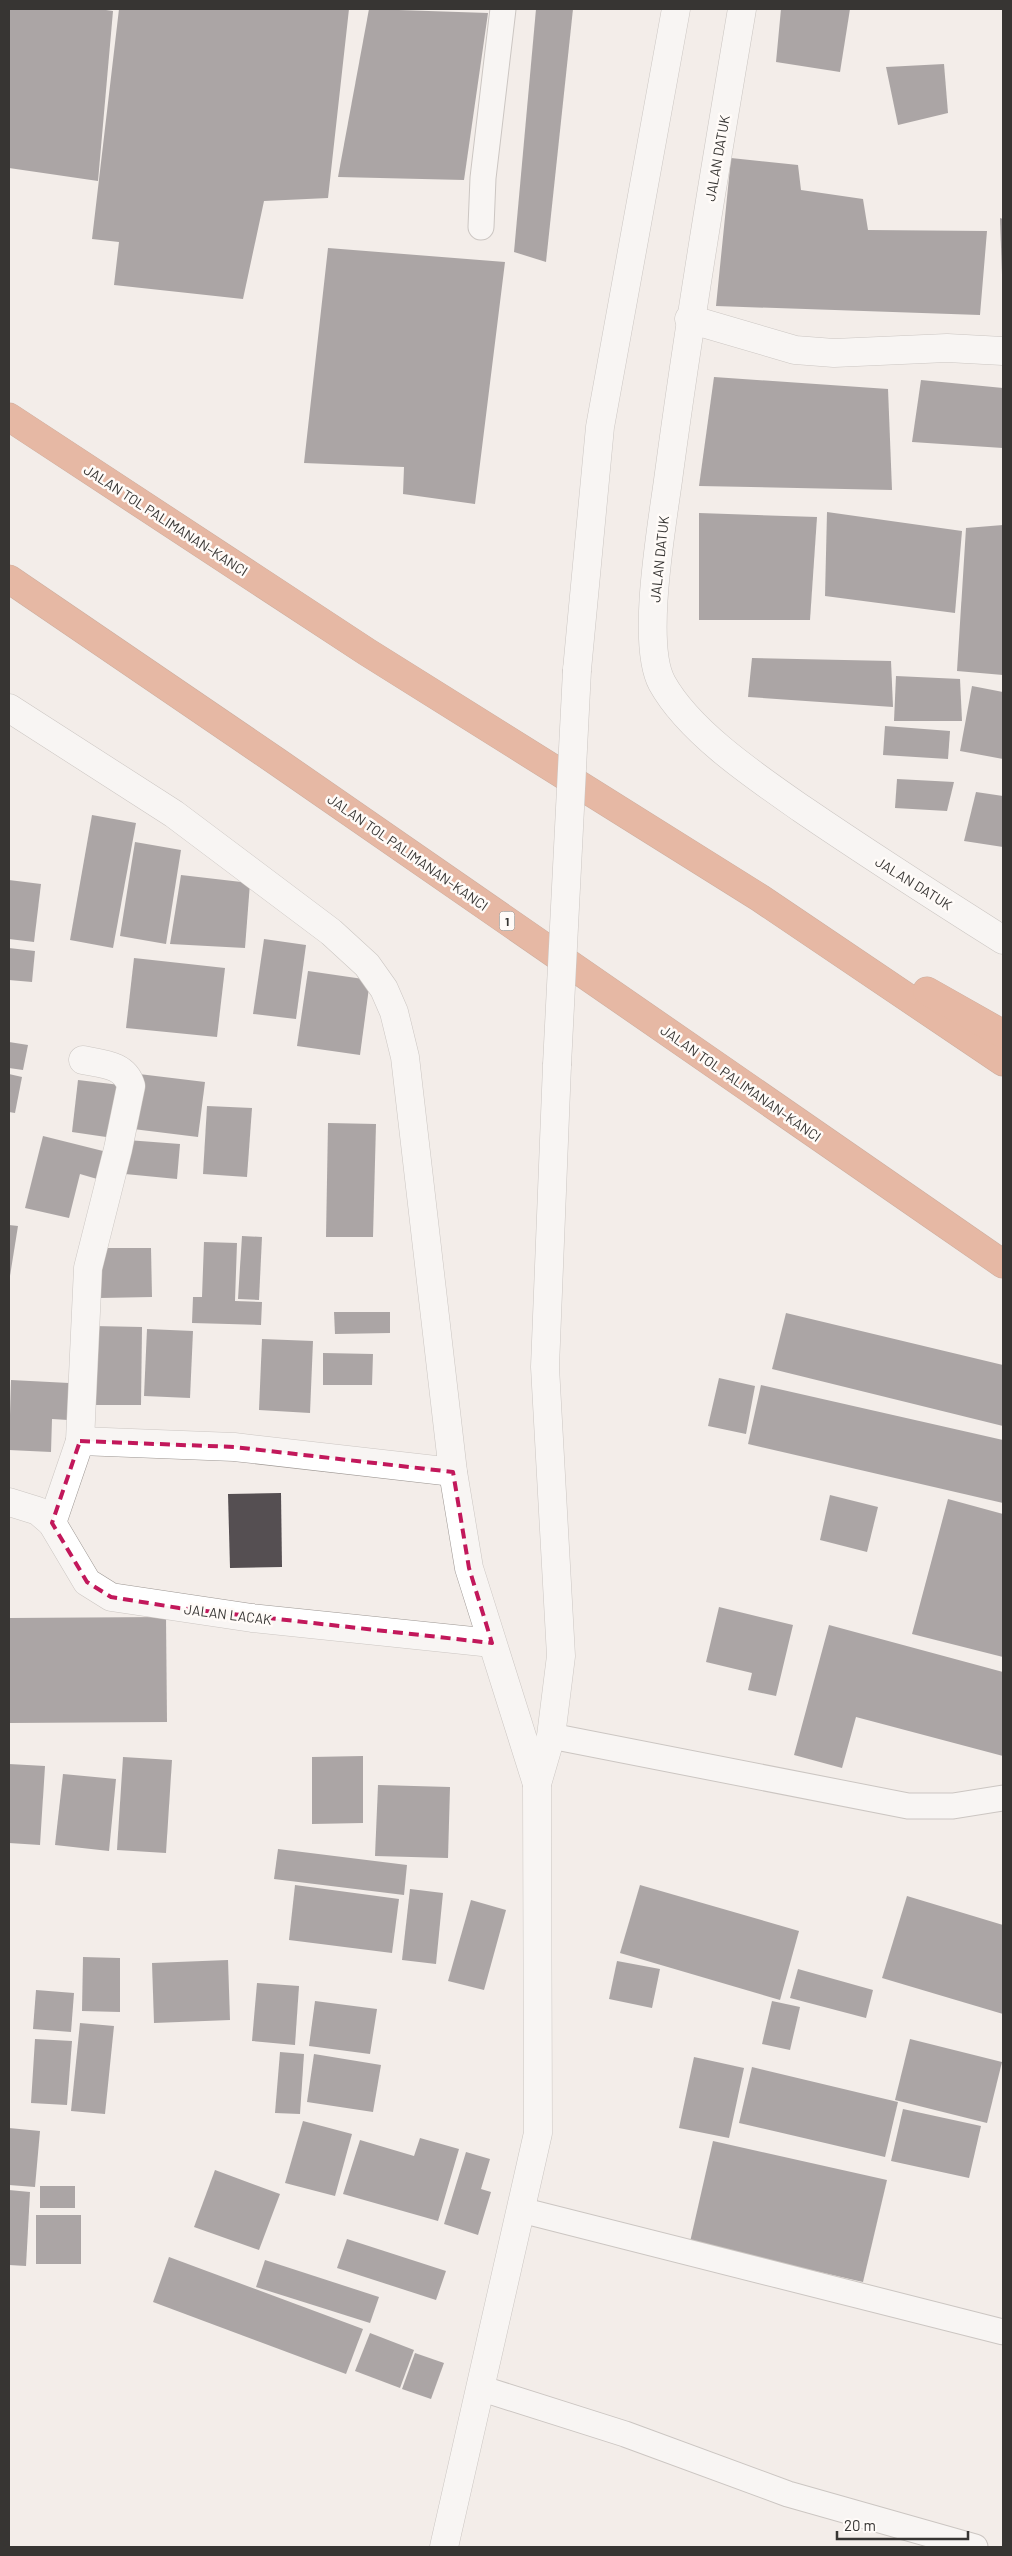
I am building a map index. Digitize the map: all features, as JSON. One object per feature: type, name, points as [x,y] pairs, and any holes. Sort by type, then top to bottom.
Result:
[{"type":"highway","name":"JALAN TOL PALIMANAN–KANCI","points":[[9,417],[368,652],[760,898],[1003,1062]]},
{"type":"highway","name":"JALAN TOL PALIMANAN–KANCI","points":[[9,579],[276,761],[1003,1264]]},
{"type":"highway","points":[[760,898],[1003,1034]]},
{"type":"street","points":[[444,2547],[538,2133],[538,1784],[551,1736],[561,1656],[545,1368],[557,1065],[577,670],[600,428],[676,9]]},
{"type":"street","name":"JALAN DATUK","points":[[742,9],[689,319],[656,574],[652,645],[660,681],[679,708],[701,731],[758,778],[872,857],[1003,940]]},
{"type":"street","points":[[689,319],[795,350],[834,353],[947,348],[1003,351]]},
{"type":"street","points":[[9,708],[174,814],[331,932],[367,965],[384,989],[394,1012],[405,1057],[453,1472],[469,1568],[538,1784]]},
{"type":"street","points":[[52,1523],[80,1441],[88,1268],[118,1149],[131,1086],[128,1076],[122,1069],[83,1060]]},
{"type":"street","points":[[80,1441],[234,1447],[453,1472]]},
{"type":"street","name":"JALAN LACAK","points":[[9,1502],[38,1510],[52,1523],[87,1582],[110,1597],[252,1618],[492,1643]]},
{"type":"lane","points":[[481,227],[483,178],[503,9]]},
{"type":"lane","points":[[551,1736],[908,1806],[953,1806],[1003,1798]]},
{"type":"lane","points":[[521,2210],[1003,2332]]},
{"type":"lane","points":[[480,2388],[625,2434],[788,2494],[975,2547]]},
{"type":"highlighted area","points":[[80,1441],[234,1447],[453,1472],[469,1568],[492,1643],[179,1608],[111,1597],[87,1582],[52,1523]]},
{"type":"building","points":[[9,9],[99,9],[113,11],[98,181],[9,168]]},
{"type":"building","points":[[119,9],[349,9],[328,198],[264,201],[243,299],[114,285],[119,242],[92,239]]},
{"type":"building","points":[[369,9],[488,13],[464,180],[338,177]]},
{"type":"building","points":[[536,9],[573,9],[546,262],[514,252]]},
{"type":"building","points":[[781,9],[850,9],[840,72],[776,62]]},
{"type":"building","points":[[944,64],[948,113],[898,125],[886,67]]},
{"type":"building","points":[[731,158],[798,165],[801,190],[863,199],[868,230],[987,231],[980,315],[716,306]]},
{"type":"building","points":[[1000,218],[1003,219],[1003,274],[1002,274]]},
{"type":"building","points":[[328,248],[505,262],[475,504],[403,494],[404,467],[304,463]]},
{"type":"building","points":[[714,377],[888,389],[892,490],[699,486]]},
{"type":"building","points":[[921,380],[1003,388],[1003,448],[912,442]]},
{"type":"building","points":[[827,512],[962,531],[955,613],[825,596]]},
{"type":"building","points":[[699,513],[817,517],[810,620],[699,620]]},
{"type":"building","points":[[1003,525],[1003,675],[957,671],[966,528]]},
{"type":"building","points":[[752,658],[891,661],[893,707],[748,697]]},
{"type":"building","points":[[896,676],[960,679],[962,721],[894,721]]},
{"type":"building","points":[[972,686],[1003,692],[1003,759],[960,751]]},
{"type":"building","points":[[885,726],[950,731],[948,759],[883,755]]},
{"type":"building","points":[[897,779],[954,782],[947,811],[895,808]]},
{"type":"building","points":[[976,792],[1003,796],[1003,847],[964,841]]},
{"type":"building","points":[[92,815],[136,823],[113,948],[70,940]]},
{"type":"building","points":[[135,842],[181,850],[166,944],[120,936]]},
{"type":"building","points":[[181,875],[250,883],[245,948],[170,944]]},
{"type":"building","points":[[9,880],[41,884],[34,942],[9,939]]},
{"type":"building","points":[[264,939],[306,945],[296,1019],[253,1014]]},
{"type":"building","points":[[9,948],[35,951],[32,982],[9,980]]},
{"type":"building","points":[[134,958],[225,968],[217,1037],[126,1028]]},
{"type":"building","points":[[308,971],[370,980],[360,1055],[297,1046]]},
{"type":"building","points":[[9,1042],[28,1045],[23,1070],[9,1068]]},
{"type":"building","points":[[9,1074],[22,1077],[15,1113],[9,1112]]},
{"type":"building","points":[[139,1074],[205,1082],[198,1137],[133,1129]]},
{"type":"building","points":[[78,1080],[120,1085],[113,1138],[72,1132]]},
{"type":"building","points":[[207,1106],[252,1108],[247,1177],[203,1174]]},
{"type":"building","points":[[328,1123],[376,1124],[373,1237],[326,1237]]},
{"type":"building","points":[[43,1136],[111,1153],[104,1181],[80,1174],[69,1218],[25,1208]]},
{"type":"building","points":[[127,1140],[180,1144],[177,1179],[125,1174]]},
{"type":"building","points":[[9,1225],[18,1226],[10,1276],[9,1276]]},
{"type":"building","points":[[242,1236],[262,1237],[259,1300],[238,1299]]},
{"type":"building","points":[[204,1242],[237,1243],[235,1301],[262,1302],[261,1325],[192,1323],[193,1297],[202,1297]]},
{"type":"building","points":[[100,1248],[151,1248],[152,1297],[100,1298]]},
{"type":"building","points":[[334,1312],[390,1312],[390,1333],[335,1334]]},
{"type":"building","points":[[786,1313],[1003,1365],[1003,1426],[772,1369]]},
{"type":"building","points":[[93,1326],[142,1327],[141,1405],[91,1405]]},
{"type":"building","points":[[147,1329],[193,1331],[190,1398],[144,1396]]},
{"type":"building","points":[[262,1339],[313,1341],[310,1413],[259,1410]]},
{"type":"building","points":[[323,1353],[373,1354],[372,1385],[323,1385]]},
{"type":"building","points":[[719,1378],[755,1386],[746,1434],[708,1426]]},
{"type":"building","points":[[11,1380],[69,1383],[68,1420],[52,1419],[51,1452],[9,1450]]},
{"type":"building","points":[[761,1385],[1003,1440],[1003,1503],[748,1444]]},
{"type":"building","points":[[281,1493],[282,1567],[230,1568],[228,1494]]},
{"type":"building","points":[[830,1495],[878,1507],[867,1552],[820,1540]]},
{"type":"building","points":[[948,1499],[1003,1514],[1003,1657],[912,1634]]},
{"type":"building","points":[[719,1607],[793,1625],[776,1696],[748,1690],[752,1673],[706,1662]]},
{"type":"building","points":[[166,1617],[167,1722],[9,1723],[9,1618]]},
{"type":"building","points":[[829,1625],[1003,1672],[1003,1756],[856,1717],[842,1768],[794,1755]]},
{"type":"building","points":[[363,1756],[363,1823],[312,1824],[312,1757]]},
{"type":"building","points":[[123,1757],[172,1760],[166,1853],[117,1850]]},
{"type":"building","points":[[9,1764],[45,1766],[40,1845],[9,1843]]},
{"type":"building","points":[[63,1774],[116,1779],[109,1851],[55,1845]]},
{"type":"building","points":[[378,1785],[450,1787],[448,1858],[375,1856]]},
{"type":"building","points":[[278,1849],[407,1865],[404,1895],[274,1879]]},
{"type":"building","points":[[295,1885],[399,1899],[392,1953],[289,1940]]},
{"type":"building","points":[[640,1885],[799,1931],[780,2000],[620,1953]]},
{"type":"building","points":[[410,1889],[443,1893],[436,1964],[402,1960]]},
{"type":"building","points":[[907,1896],[1003,1925],[1003,2014],[882,1978]]},
{"type":"building","points":[[471,1900],[506,1910],[484,1990],[448,1981]]},
{"type":"building","points":[[83,1957],[120,1958],[120,2012],[82,2011]]},
{"type":"building","points":[[228,1960],[230,2020],[154,2023],[152,1963]]},
{"type":"building","points":[[617,1961],[660,1969],[652,2008],[609,1999]]},
{"type":"building","points":[[798,1969],[873,1990],[866,2018],[790,1998]]},
{"type":"building","points":[[257,1983],[299,1986],[295,2045],[252,2041]]},
{"type":"building","points":[[36,1990],[74,1993],[71,2032],[33,2029]]},
{"type":"building","points":[[315,2001],[377,2009],[370,2054],[309,2046]]},
{"type":"building","points":[[772,2001],[800,2007],[790,2050],[762,2044]]},
{"type":"building","points":[[80,2023],[114,2026],[105,2114],[71,2111]]},
{"type":"building","points":[[35,2039],[72,2041],[67,2105],[31,2103]]},
{"type":"building","points":[[910,2039],[1002,2062],[987,2123],[895,2100]]},
{"type":"building","points":[[280,2052],[304,2054],[300,2114],[275,2113]]},
{"type":"building","points":[[314,2054],[381,2065],[373,2112],[307,2102]]},
{"type":"building","points":[[694,2057],[744,2068],[729,2138],[679,2128]]},
{"type":"building","points":[[752,2067],[898,2102],[885,2157],[739,2123]]},
{"type":"building","points":[[903,2109],[981,2126],[969,2178],[891,2161]]},
{"type":"building","points":[[303,2121],[352,2134],[335,2196],[285,2183]]},
{"type":"building","points":[[9,2128],[40,2131],[35,2187],[9,2185]]},
{"type":"building","points":[[420,2138],[459,2149],[438,2221],[343,2194],[360,2140],[414,2156]]},
{"type":"building","points":[[713,2141],[887,2180],[863,2282],[690,2242]]},
{"type":"building","points":[[466,2152],[490,2159],[481,2189],[491,2192],[478,2235],[444,2224]]},
{"type":"building","points":[[215,2170],[280,2194],[259,2250],[194,2227]]},
{"type":"building","points":[[40,2186],[75,2186],[75,2208],[40,2208]]},
{"type":"building","points":[[9,2190],[30,2192],[26,2266],[9,2265]]},
{"type":"building","points":[[36,2215],[81,2215],[81,2264],[36,2264]]},
{"type":"building","points":[[347,2239],[446,2271],[436,2300],[337,2268]]},
{"type":"building","points":[[169,2257],[363,2329],[346,2374],[153,2302]]},
{"type":"building","points":[[265,2260],[379,2297],[370,2323],[256,2287]]},
{"type":"building","points":[[370,2333],[414,2350],[400,2388],[355,2371]]},
{"type":"building","points":[[415,2353],[444,2363],[431,2399],[402,2389]]}]
